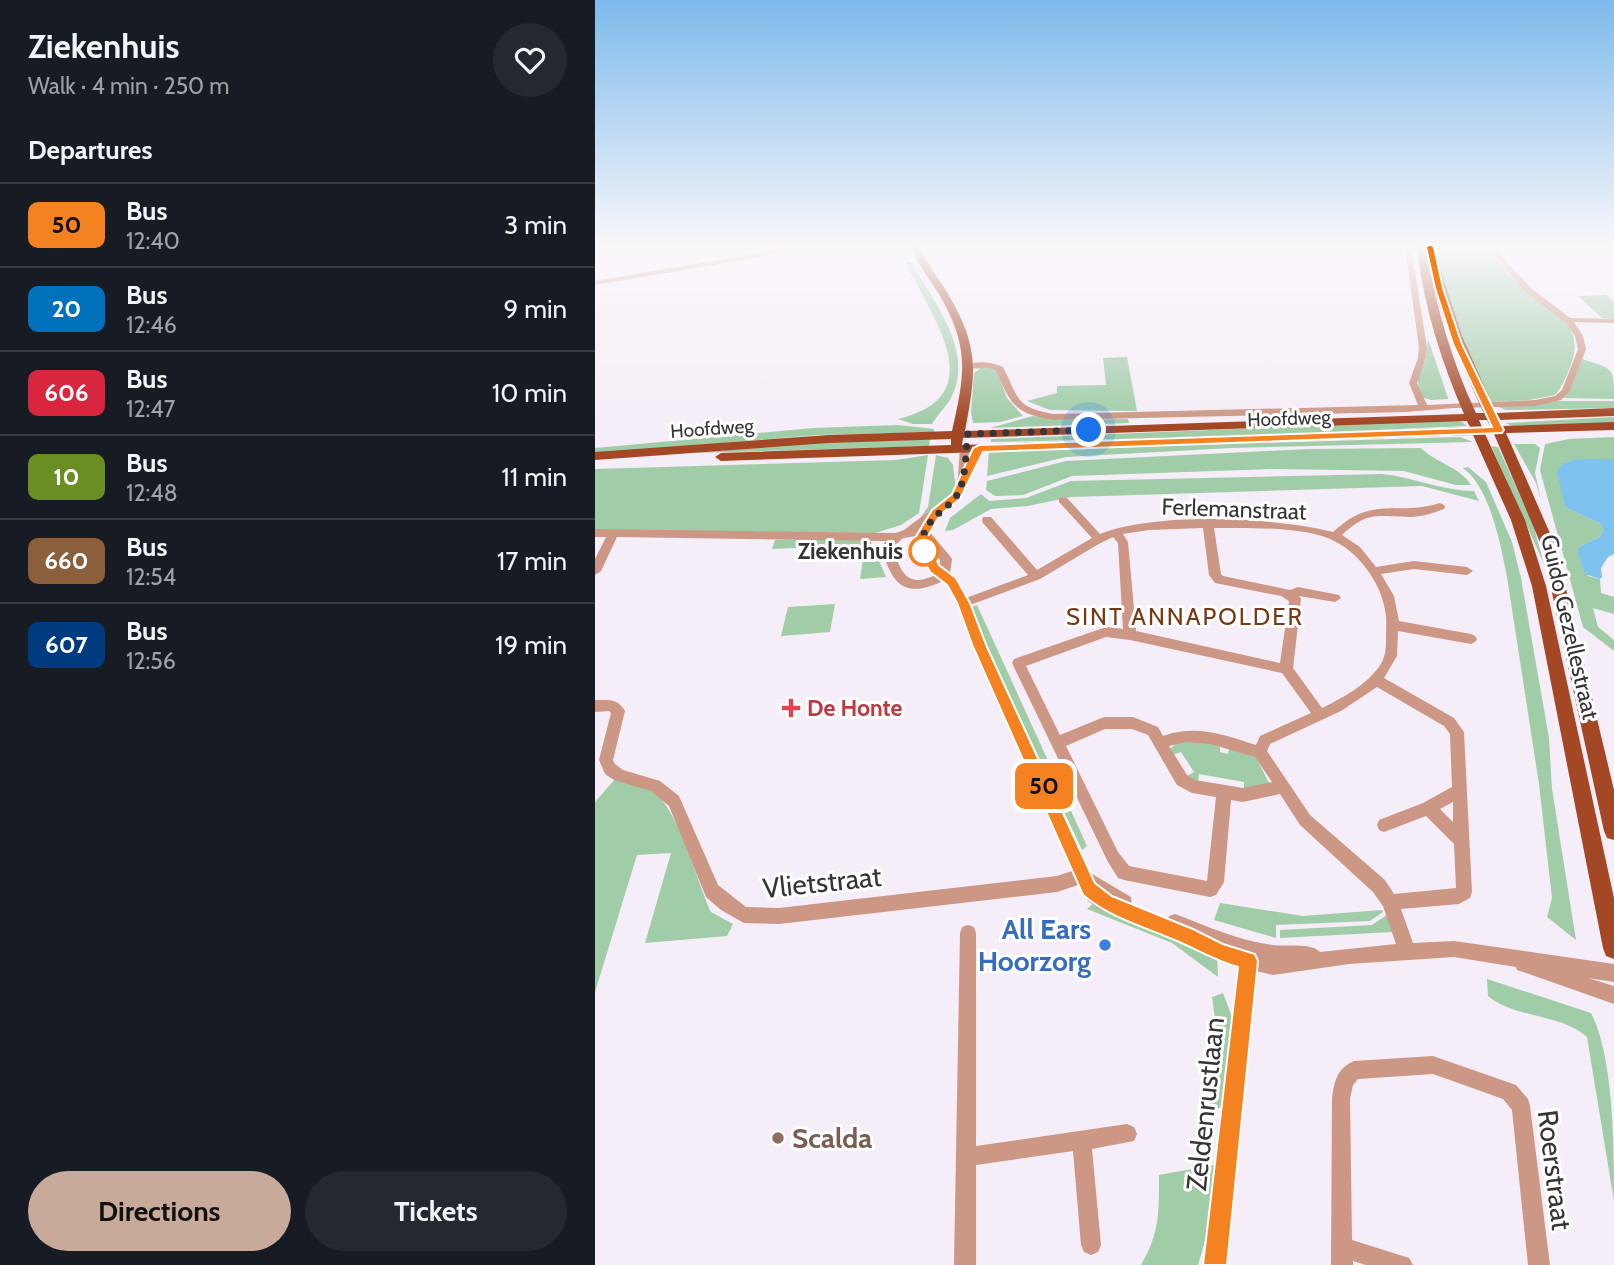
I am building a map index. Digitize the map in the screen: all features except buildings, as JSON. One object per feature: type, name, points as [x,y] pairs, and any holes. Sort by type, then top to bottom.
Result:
[{"type":"main road","points":[[949,306],[967,343],[969,366],[962,434],[966,449]]},
{"type":"main road","name":"Guido Gezellestraat","points":[[1432,306],[1441,341],[1477,431],[1518,520],[1539,586],[1614,948]]},
{"type":"main road","name":"Guido Gezellestraat","points":[[1445,306],[1458,344],[1534,506],[1549,547],[1614,831]]},
{"type":"main road","name":"Hoofdweg","points":[[595,456],[829,439],[1468,410],[1491,416],[1614,412]]},
{"type":"main road","name":"Hoofdweg","points":[[595,462],[1614,426]]},
{"type":"street","points":[[1417,306],[1423,347],[1413,383],[1423,406]]},
{"type":"street","points":[[969,366],[992,365],[1000,369],[1016,405],[1034,415],[1054,417],[1326,412],[1423,406],[1468,410],[1486,404],[1535,403],[1558,398],[1566,391],[1582,349],[1579,336],[1569,320],[1550,306]]},
{"type":"street","points":[[1569,320],[1614,321]]},
{"type":"street","points":[[963,477],[957,467],[966,449]]},
{"type":"street","points":[[887,547],[956,496],[963,477],[966,449]]},
{"type":"street","points":[[1063,500],[1100,540]]},
{"type":"street","points":[[1335,536],[1346,524],[1373,512],[1389,510],[1423,515],[1440,507]]},
{"type":"street","points":[[924,533],[936,513]]},
{"type":"street","points":[[987,520],[1036,576]]},
{"type":"street","points":[[1208,525],[1215,575],[1219,580],[1291,595],[1295,599],[1286,669]]},
{"type":"street","name":"Ferlemanstraat","points":[[962,600],[1036,576],[1100,540],[1126,529],[1208,525],[1287,527],[1335,536],[1363,557],[1390,597],[1393,625],[1391,657],[1376,680],[1345,703],[1265,740],[1260,752]]},
{"type":"street","points":[[595,533],[924,533]]},
{"type":"street","points":[[595,570],[613,533]]},
{"type":"street","points":[[924,533],[946,559],[944,575]]},
{"type":"street","points":[[1116,533],[1123,542],[1130,635]]},
{"type":"street","points":[[862,535],[878,540],[887,547],[897,576],[914,584],[928,583],[945,587],[962,600]]},
{"type":"street","points":[[1374,571],[1414,565],[1467,571]]},
{"type":"street","points":[[928,583],[944,575]]},
{"type":"street","points":[[944,575],[952,582],[962,600],[980,647],[1067,836],[1081,876],[1094,895],[1105,903],[1186,935],[1220,953],[1249,955],[1273,967],[1349,956],[1454,948],[1614,973]]},
{"type":"street","points":[[1291,595],[1298,591],[1335,598]]},
{"type":"street","points":[[1393,625],[1471,639]]},
{"type":"street","points":[[1224,792],[1216,882],[1210,889],[1124,872],[1114,857],[1018,663],[1106,632],[1130,635],[1286,669],[1319,714]]},
{"type":"street","points":[[1376,680],[1449,722],[1457,732],[1464,892],[1459,897],[1389,902]]},
{"type":"street","name":"Vlietstraat","points":[[595,706],[612,705],[618,711],[601,760],[619,775],[655,786],[674,801],[712,891],[744,915],[779,916],[1057,884],[1081,876]]},
{"type":"street","points":[[1057,743],[1104,723],[1133,723],[1153,731],[1182,780],[1192,786],[1243,795],[1282,786]]},
{"type":"street","points":[[1161,743],[1177,736],[1195,734],[1260,752],[1305,820],[1379,886],[1389,902],[1407,951]]},
{"type":"street","points":[[1384,825],[1428,808],[1459,791]]},
{"type":"street","points":[[1428,808],[1462,841]]},
{"type":"street","points":[[965,1265],[968,933]]},
{"type":"street","points":[[1493,954],[1614,995]]},
{"type":"street","name":"Zeldenrustlaan","points":[[1215,1265],[1249,955]]},
{"type":"street","name":"Roerstraat","points":[[1392,1264],[1342,1256],[1341,1099],[1344,1080],[1354,1070],[1433,1065],[1509,1092],[1521,1106],[1539,1265]]},
{"type":"street","points":[[966,1157],[1127,1134]]},
{"type":"street","points":[[1082,1141],[1091,1245]]},
{"type":"green space","points":[[937,306],[955,345],[957,381],[951,398],[932,424],[913,424],[898,419],[927,408],[944,393],[950,374],[948,353],[929,307]]},
{"type":"green space","points":[[1448,306],[1546,306],[1563,320],[1574,339],[1570,367],[1560,389],[1555,395],[1529,400],[1491,402],[1455,327]]},
{"type":"green space","points":[[1589,306],[1614,306],[1614,319],[1602,318]]},
{"type":"green space","points":[[1428,339],[1448,399],[1431,400],[1421,397],[1417,378],[1426,360]]},
{"type":"green space","points":[[1127,357],[1137,411],[1050,410],[1027,401],[1057,393],[1057,386],[1106,385],[1103,358]]},
{"type":"green space","points":[[1582,359],[1610,370],[1614,399],[1563,398],[1570,390]]},
{"type":"green space","points":[[982,367],[996,368],[1007,398],[1023,416],[1000,422],[973,423],[971,412],[974,373]]},
{"type":"green space","points":[[1614,401],[1614,408],[1506,410],[1493,405]]},
{"type":"green space","points":[[1033,416],[1060,420],[1128,419],[1129,423],[990,428]]},
{"type":"green space","points":[[1614,417],[1614,423],[1512,426],[1506,423]]},
{"type":"green space","points":[[1452,420],[1467,426],[1216,437],[991,442],[991,439]]},
{"type":"green space","points":[[898,425],[934,429],[934,432],[818,435],[595,454],[595,448],[813,428]]},
{"type":"green space","points":[[1460,437],[1473,442],[1231,448],[1066,457],[987,476],[989,451]]},
{"type":"green space","points":[[1614,437],[1614,459],[1569,461],[1565,507],[1601,524],[1604,531],[1599,537],[1579,547],[1588,576],[1600,579],[1601,593],[1614,597],[1614,614],[1593,608],[1598,627],[1614,640],[1614,651],[1583,627],[1540,470],[1545,444],[1569,439]]},
{"type":"green space","points":[[930,439],[929,446],[694,453],[795,444]]},
{"type":"green space","points":[[1514,444],[1535,444],[1540,448],[1535,473],[1541,500],[1536,483]]},
{"type":"green space","points":[[1491,446],[1498,447],[1533,524],[1544,564]]},
{"type":"green space","points":[[1421,448],[1461,474],[1471,485],[1456,485],[1404,471],[1275,469],[1072,476],[1023,495],[995,496],[986,490],[987,481],[1066,461],[1309,449]]},
{"type":"green space","points":[[928,455],[919,513],[901,525],[875,533],[595,530],[595,469],[896,460]]},
{"type":"green space","points":[[936,455],[948,458],[953,465],[956,491],[920,518],[928,507]]},
{"type":"green space","points":[[1468,467],[1486,482],[1512,542],[1521,578],[1549,738],[1552,789],[1576,940],[1547,917],[1552,898],[1539,784],[1507,577],[1493,518],[1480,489],[1463,468]]},
{"type":"green space","points":[[1382,474],[1451,489],[1474,491],[1479,501],[1422,486],[1071,497],[1028,506],[991,509],[953,530],[945,531],[950,518],[981,494],[989,501],[1026,498],[1071,481]]},
{"type":"green space","points":[[862,538],[871,542],[886,577],[860,579],[865,545],[772,549],[775,540]]},
{"type":"green space","points":[[835,604],[830,632],[781,636],[788,607]]},
{"type":"green space","points":[[977,605],[1087,846],[1082,850],[969,608]]},
{"type":"green space","points":[[1180,740],[1206,741],[1220,747],[1220,752],[1228,754],[1229,749],[1256,757],[1269,783],[1244,792],[1244,782],[1199,774],[1198,783],[1185,777],[1194,772],[1181,752],[1172,755],[1171,748]]},
{"type":"green space","points":[[616,778],[651,791],[664,802],[679,831],[711,912],[733,924],[727,936],[645,943],[671,853],[637,855],[595,992],[595,802]]},
{"type":"green space","points":[[1095,902],[1217,955],[1218,977],[1172,943],[1087,909]]},
{"type":"green space","points":[[1220,903],[1303,916],[1383,912],[1370,921],[1276,925],[1276,938],[1214,920]]},
{"type":"green space","points":[[1388,914],[1393,932],[1280,938],[1280,930],[1372,925]]},
{"type":"green space","points":[[1487,979],[1591,1013],[1599,1032],[1608,1078],[1613,1130],[1614,1201],[1587,1037],[1564,1024],[1499,1003],[1488,996]]},
{"type":"green space","points":[[1223,993],[1234,1022],[1225,1105],[1209,1113],[1218,1040],[1212,997]]},
{"type":"green space","points":[[1214,1165],[1209,1227],[1198,1265],[1141,1265],[1155,1232],[1159,1175]]},
{"type":"water","points":[[1614,459],[1614,554],[1608,557],[1601,568],[1600,579],[1585,574],[1578,553],[1579,547],[1599,537],[1604,531],[1601,524],[1565,507],[1557,471],[1567,462],[1575,460]]},
{"type":"bus line","name":"50","points":[[1215,1265],[1233,1119],[1248,961],[1220,953],[1186,935],[1105,903],[1089,889],[980,647],[963,603],[952,582],[935,569],[920,542],[936,513],[956,496],[979,448],[1499,430],[1470,374],[1445,306]]},
{"type":"place","name":"Ziekenhuis","points":[[924,551]]},
{"type":"place","name":"De Honte","points":[[791,708]]},
{"type":"place","name":"All Ears Hoorzorg","points":[[1105,945]]},
{"type":"place","name":"Scalda","points":[[778,1138]]},
{"type":"district","name":"SINT ANNAPOLDER","points":[[1185,617]]},
{"type":"route","points":[[924,551],[933,543],[924,533],[927,525],[936,513],[952,501],[961,485],[968,434],[1089,430]]}]
